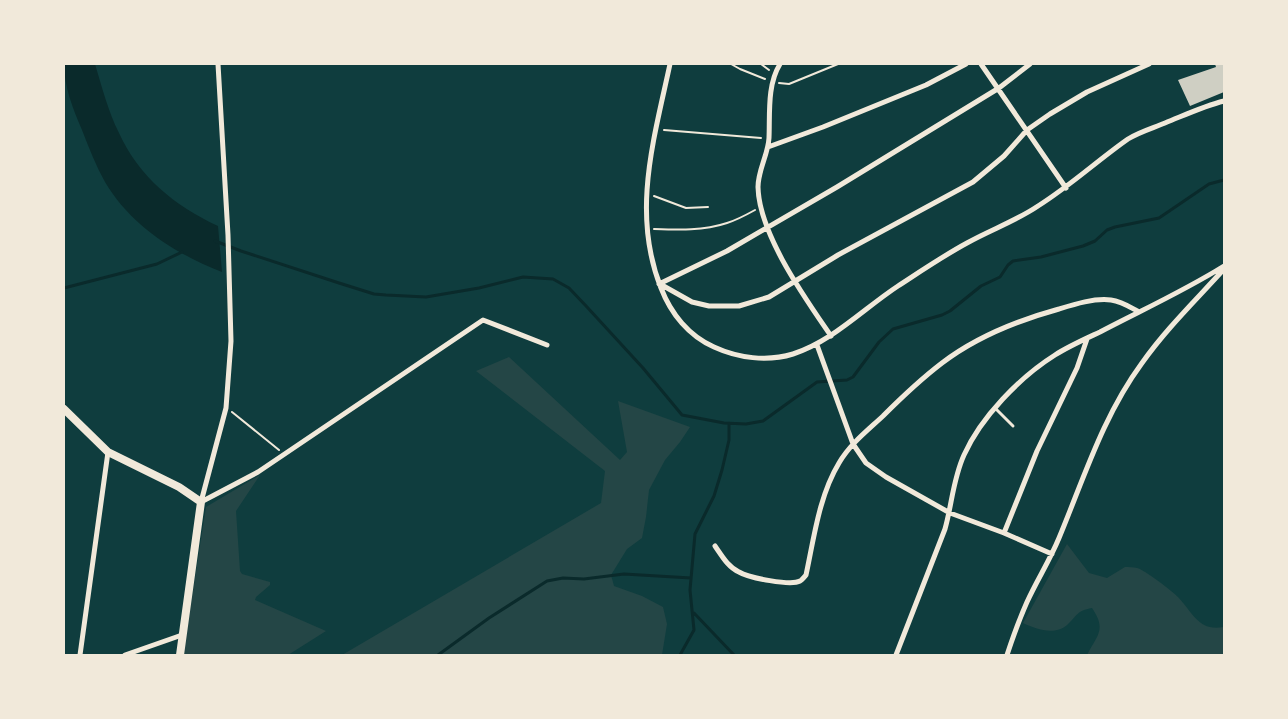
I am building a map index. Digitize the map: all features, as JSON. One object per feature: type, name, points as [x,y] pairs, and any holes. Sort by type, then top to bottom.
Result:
[{"type":"street","points":[[180,655],[200,502],[226,408],[231,341],[228,235],[218,64]]},
{"type":"street","points":[[670,64],[655,129],[646,194],[646,228],[652,266],[670,306],[685,327],[705,343],[718,349],[754,358],[769,358],[793,354],[817,345],[936,261],[972,240],[1018,218],[1066,188],[1130,138],[1206,106],[1224,101]]},
{"type":"street","points":[[780,64],[773,81],[770,99],[768,147],[759,176],[758,185],[762,208],[768,227],[785,264],[831,336]]},
{"type":"street","points":[[768,147],[926,85],[966,64]]},
{"type":"street","points":[[980,64],[999,88],[1066,188]]},
{"type":"street","points":[[659,284],[727,251],[879,162],[999,88],[1030,64]]},
{"type":"street","points":[[659,284],[692,302],[723,307],[739,306],[762,300],[838,255],[973,182],[1004,156],[1027,130],[1050,114],[1087,92],[1149,64]]},
{"type":"street","points":[[896,655],[945,529],[950,513],[955,478],[964,454],[980,426],[995,408],[1037,367],[1056,354],[1179,293],[1224,267]]},
{"type":"street","points":[[1006,655],[1028,600],[1052,554],[1111,413],[1142,363],[1224,267]]},
{"type":"street","points":[[716,546],[727,563],[739,573],[765,580],[796,582],[801,580],[806,575],[823,500],[838,464],[853,444],[912,388],[944,361],[1009,326],[1038,315],[1100,300],[1120,302],[1139,312]]},
{"type":"street","points":[[200,502],[258,472],[484,320],[547,345]]},
{"type":"street","points":[[1004,533],[1037,451],[1077,368],[1088,338]]},
{"type":"street","points":[[817,345],[853,444],[866,463],[874,470],[950,513],[1004,533],[1052,554]]},
{"type":"street","points":[[64,409],[108,452],[179,488],[200,502]]},
{"type":"street","points":[[80,655],[108,452]]},
{"type":"street","points":[[125,655],[182,634]]},
{"type":"lane","points":[[995,408],[1013,426]]},
{"type":"path","points":[[731,64],[740,70],[773,81],[789,84],[838,64]]},
{"type":"path","points":[[761,64],[775,74]]},
{"type":"path","points":[[655,129],[769,139]]},
{"type":"path","points":[[646,194],[686,208],[708,206]]},
{"type":"path","points":[[646,228],[689,230],[704,228],[728,223],[762,208]]},
{"type":"path","points":[[226,408],[284,453]]},
{"type":"shaded area","points":[[64,64],[95,64],[115,125],[127,149],[137,163],[173,199],[218,226],[222,272],[188,257],[156,237],[141,225],[116,198],[99,170],[75,114],[67,89]]},
{"type":"shaded area","points":[[509,357],[620,460],[627,452],[618,401],[690,427],[665,460],[649,490],[642,538],[627,549],[611,575],[614,586],[642,596],[663,607],[667,624],[662,655],[342,655],[601,503],[605,471],[476,371]]},
{"type":"shaded area","points":[[260,475],[236,511],[240,571],[242,574],[270,582],[270,585],[255,600],[326,631],[288,655],[183,655],[206,507]]},
{"type":"shaded area","points":[[1067,544],[1089,573],[1107,578],[1125,567],[1132,567],[1152,576],[1175,594],[1202,624],[1215,628],[1224,627],[1224,655],[1087,655],[1100,627],[1097,616],[1092,608],[1080,612],[1067,625],[1056,630],[1039,629],[1023,623]]},
{"type":"building","points":[[1215,64],[1224,64],[1224,92],[1190,106],[1178,80],[1216,67]]},
{"type":"waterway","points":[[215,241],[374,294],[426,297],[479,288],[523,277],[553,279],[569,288],[643,368],[682,415],[724,423],[746,424],[763,421],[817,382],[847,380],[853,377],[879,342],[893,329],[950,311],[981,286],[1000,277],[1013,261],[1041,257],[1083,246],[1095,241],[1107,230],[1115,227],[1159,218],[1209,184],[1224,180]]},
{"type":"waterway","points":[[64,288],[157,264],[182,252]]},
{"type":"waterway","points":[[680,655],[694,630],[690,590],[695,534],[714,496],[722,470],[729,440],[729,423]]},
{"type":"waterway","points":[[438,655],[489,618],[547,581],[563,578],[584,579],[624,574],[691,578]]},
{"type":"waterway","points":[[694,613],[734,655]]}]
